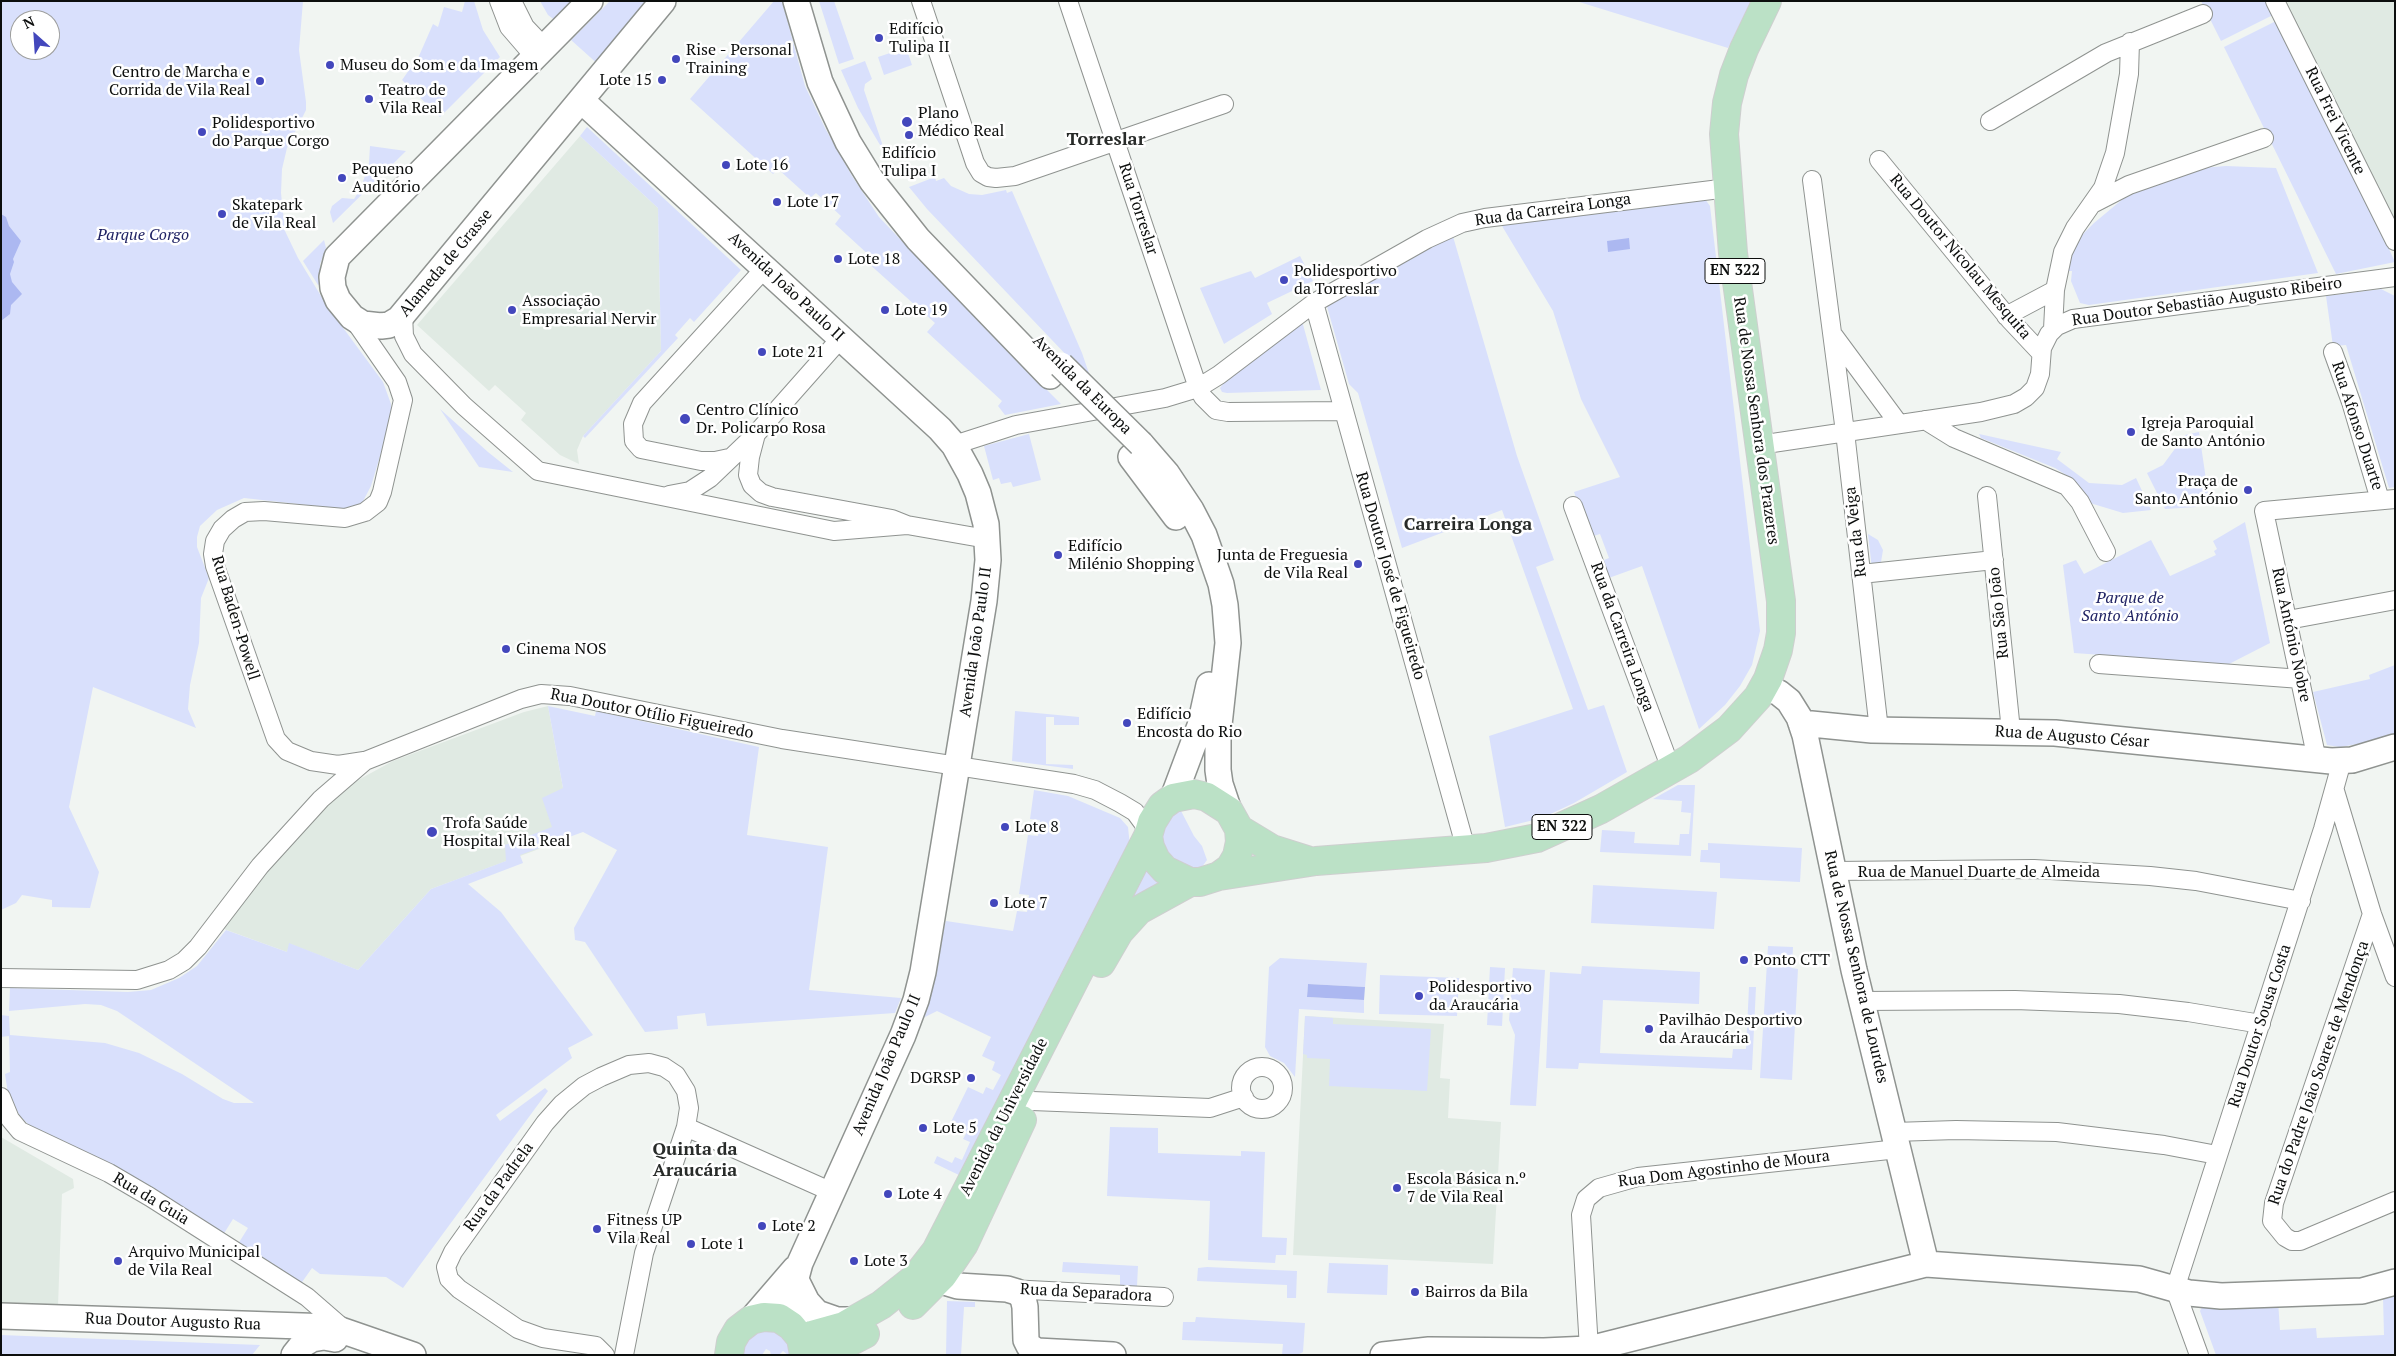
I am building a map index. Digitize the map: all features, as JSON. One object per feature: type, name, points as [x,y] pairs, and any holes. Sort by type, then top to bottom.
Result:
[{"type":"main road","name":"Rua de Nossa Senhora dos Prazeres","points":[[1764,686],[1778,650],[1781,618],[1779,588],[1733,253],[1724,123],[1726,103],[1734,75],[1767,1]]},
{"type":"main road","name":"EN 322","points":[[1190,882],[1316,861],[1510,844],[1546,834],[1595,812],[1702,750],[1729,729],[1745,713],[1764,686]]},
{"type":"main road","name":"EN 322","points":[[1173,798],[1194,794],[1207,797],[1261,843],[1283,854],[1316,861]]},
{"type":"main road","points":[[1173,798],[1157,813],[1149,834],[1150,847],[1165,870],[1190,882]]},
{"type":"main road","points":[[1219,876],[1230,868],[1237,856],[1240,842],[1234,820]]},
{"type":"main road","name":"Avenida da Universidade","points":[[801,1341],[857,1320],[898,1292],[914,1278],[936,1251],[1149,834]]},
{"type":"main road","name":"Avenida da Universidade","points":[[824,1355],[893,1319],[917,1302],[938,1280],[964,1244],[1032,1101],[1111,943],[1140,910],[1156,899],[1190,882]]},
{"type":"main road","points":[[729,1353],[734,1335],[750,1320],[764,1317],[780,1318],[801,1341]]},
{"type":"street","points":[[499,1],[509,27],[539,52]]},
{"type":"street","points":[[512,1],[539,52]]},
{"type":"street","points":[[352,317],[338,300],[333,288],[332,277],[337,257],[590,1]]},
{"type":"street","name":"Alameda de Grasse","points":[[352,317],[363,324],[380,326],[394,323],[403,314],[582,101],[663,1]]},
{"type":"street","name":"Avenida da Europa","points":[[796,1],[820,82],[848,142],[872,181],[918,240],[1135,450],[1167,474],[1194,515],[1210,550],[1221,584],[1225,605],[1228,643],[1218,734],[1218,770],[1220,784],[1234,820]]},
{"type":"street","name":"Avenida da Europa","points":[[813,1],[837,80],[864,136],[893,184],[1055,371]]},
{"type":"street","points":[[922,1],[972,157],[981,173],[996,178],[1015,176],[1224,104]]},
{"type":"street","name":"Rua Torreslar","points":[[1068,1],[1198,388]]},
{"type":"street","name":"Rua Frei Vicente","points":[[2276,1],[2395,242]]},
{"type":"street","points":[[1990,121],[2094,59],[2130,42],[2203,14]]},
{"type":"street","points":[[2053,330],[2055,290],[2060,261],[2066,244],[2094,203],[2106,181],[2117,144],[2129,74],[2130,42]]},
{"type":"street","name":"Avenida João Paulo II","points":[[582,101],[933,423],[954,445],[978,493],[986,524],[988,568],[984,601],[929,943],[918,993],[908,1023],[798,1270]]},
{"type":"street","points":[[2094,203],[2134,183],[2264,138]]},
{"type":"street","name":"Rua Doutor Nicolau Mesquita","points":[[1879,160],[2006,316],[2041,353]]},
{"type":"street","name":"Rua da Veiga","points":[[1812,180],[1879,730]]},
{"type":"street","name":"Rua da Carreira Longa","points":[[954,445],[1027,422],[1165,398],[1198,388],[1219,375],[1314,303],[1427,239],[1473,220],[1728,188]]},
{"type":"street","points":[[729,458],[716,461],[701,461],[639,448],[634,441],[635,416],[642,403],[765,268]]},
{"type":"street","name":"Rua Doutor Sebastião Augusto Ribeiro","points":[[1759,445],[1990,410],[2020,401],[2031,393],[2038,382],[2043,343],[2053,330],[2067,321],[2078,318],[2391,280]]},
{"type":"street","points":[[2006,316],[2055,290]]},
{"type":"street","name":"Rua Doutor José de Figueiredo","points":[[1314,303],[1466,849]]},
{"type":"street","points":[[403,314],[404,336],[413,354],[464,406],[534,469],[547,474],[834,530],[907,525]]},
{"type":"street","name":"Rua Baden-Powell","points":[[352,317],[397,382],[403,400],[382,492],[378,502],[366,512],[345,518],[264,511],[245,512],[233,519],[222,529],[215,541],[213,554],[243,648],[276,739],[287,751],[311,760],[338,765],[365,761]]},
{"type":"street","name":"Rua da Veiga","points":[[1832,334],[1899,424]]},
{"type":"street","points":[[658,496],[682,494],[698,487],[756,434],[841,338]]},
{"type":"street","name":"Rua Afonso Duarte","points":[[2333,352],[2387,499]]},
{"type":"street","points":[[1198,388],[1208,403],[1219,411],[1251,413],[1344,411]]},
{"type":"street","points":[[1925,420],[1954,438],[2067,486],[2080,502],[2106,552]]},
{"type":"street","points":[[756,434],[748,475],[752,485],[761,493],[772,497],[892,519],[907,525],[987,539]]},
{"type":"street","name":"Avenida da Europa","points":[[1135,450],[1191,545],[1207,592],[1211,618],[1211,668],[1204,710],[1173,798]]},
{"type":"street","name":"Rua São João","points":[[1987,496],[2011,731]]},
{"type":"street","name":"Rua António Nobre","points":[[2317,760],[2264,511],[2387,499]]},
{"type":"street","name":"Rua da Carreira Longa","points":[[1573,506],[1671,769]]},
{"type":"street","points":[[1861,574],[1994,560]]},
{"type":"street","points":[[2288,620],[2395,600]]},
{"type":"street","points":[[2099,664],[2301,678]]},
{"type":"street","name":"Rua de Nossa Senhora de Lourdes","points":[[1764,686],[1779,693],[1789,701],[1801,723],[1861,1000],[1926,1264]]},
{"type":"street","name":"Rua Doutor Otílio Figueiredo","points":[[1,978],[137,980],[161,974],[177,966],[198,947],[252,876],[290,833],[329,792],[365,761],[521,699],[551,693],[751,733],[1042,778],[1088,788],[1128,807],[1142,820],[1149,834]]},
{"type":"street","name":"Rua de Augusto César","points":[[1801,723],[1879,730],[2011,731],[2075,735],[2317,760],[2342,761],[2363,758],[2395,747]]},
{"type":"street","name":"Rua Doutor Sousa Costa","points":[[2175,1289],[2301,901],[2335,791],[2342,761]]},
{"type":"street","points":[[2335,791],[2372,914],[2395,977]]},
{"type":"street","name":"Rua de Manuel Duarte de Almeida","points":[[1834,872],[2034,869],[2124,874],[2196,880],[2301,901]]},
{"type":"street","name":"Rua do Padre João Soares de Mendonça","points":[[2372,914],[2274,1203],[2272,1221],[2279,1232],[2292,1240],[2300,1240],[2395,1201]]},
{"type":"street","points":[[1861,1000],[2005,999],[2118,1004],[2188,1012],[2261,1024]]},
{"type":"street","name":"Rua da Padrela","points":[[604,1355],[596,1346],[543,1338],[518,1329],[459,1289],[449,1279],[446,1267],[453,1252],[556,1111],[584,1086],[620,1068],[639,1063],[649,1063],[664,1067],[680,1080],[689,1102],[686,1127],[646,1242],[624,1355]]},
{"type":"street","name":"Rua da Guia","points":[[1,1097],[10,1119],[20,1130],[120,1180],[310,1299],[345,1330]]},
{"type":"street","points":[[1032,1101],[1210,1108],[1244,1097]]},
{"type":"street","points":[[686,1127],[832,1192]]},
{"type":"street","points":[[1,1132],[20,1130]]},
{"type":"street","name":"Rua Dom Agostinho de Moura","points":[[1588,1349],[1581,1215],[1586,1199],[1599,1188],[1638,1178],[1956,1130],[2057,1132],[2164,1145],[2217,1155]]},
{"type":"street","points":[[1382,1355],[1429,1350],[1544,1351],[1588,1349],[1926,1264],[2138,1279],[2204,1295],[2265,1295],[2362,1291],[2395,1282]]},
{"type":"street","points":[[798,1270],[807,1302],[817,1313],[837,1320],[857,1320]]},
{"type":"street","points":[[750,1320],[798,1270]]},
{"type":"street","points":[[798,1270],[791,1306],[801,1341]]},
{"type":"street","name":"Rua da Separadora","points":[[938,1280],[958,1286],[1016,1295],[1164,1297]]},
{"type":"street","points":[[2175,1289],[2199,1355]]},
{"type":"street","points":[[1016,1295],[1027,1343],[1034,1350],[1113,1355]]},
{"type":"street","points":[[295,1353],[298,1340],[297,1326],[313,1313],[314,1305],[310,1299]]},
{"type":"street","name":"Rua Doutor Augusto Rua","points":[[1,1316],[332,1327],[413,1355]]},
{"type":"street","points":[[295,1353],[309,1341],[324,1337],[338,1340],[377,1355]]},
{"type":"shaded area","points":[[2284,1],[2395,1],[2395,219]]},
{"type":"shaded area","points":[[580,136],[658,208],[661,351],[583,436],[577,450],[579,464],[560,455],[521,420],[526,413],[495,385],[489,391],[417,325]]},
{"type":"shaded area","name":"Trofa Saúde Hospital Vila Real","points":[[548,706],[563,788],[566,839],[431,889],[358,970],[290,944],[287,952],[221,928],[241,899],[321,810],[349,785],[393,761],[524,712]]},
{"type":"shaded area","name":"Escola Básica n.º 7 de Vila Real","points":[[1305,1016],[1444,1024],[1440,1078],[1450,1079],[1448,1118],[1501,1122],[1493,1264],[1293,1255]]},
{"type":"shaded area","points":[[1,1137],[73,1179],[74,1188],[62,1194],[58,1306],[1,1304]]},
{"type":"green space","name":"Parque Corgo","points":[[1,1],[303,1],[299,50],[306,110],[287,148],[282,169],[281,193],[285,231],[298,258],[327,306],[383,382],[391,404],[391,420],[371,486],[361,505],[343,509],[244,498],[217,510],[200,526],[197,547],[209,578],[201,598],[199,643],[190,685],[188,709],[196,728],[93,687],[69,807],[99,872],[90,908],[52,907],[52,900],[22,895],[16,903],[1,910]]},
{"type":"green space","points":[[465,1],[474,1],[483,30],[500,57],[440,117],[402,80],[419,56],[433,24],[438,27],[444,7],[462,12]]},
{"type":"green space","points":[[540,1],[576,1],[556,21],[548,15]]},
{"type":"green space","points":[[610,1],[654,1],[600,66],[571,40]]},
{"type":"green space","points":[[774,1],[782,1],[805,86],[825,128],[852,176],[879,217],[979,322],[1061,404],[1005,415],[998,406],[1002,401],[927,332],[935,323],[867,262],[871,257],[835,224],[841,216],[816,193],[810,198],[778,169],[773,174],[690,99]]},
{"type":"green space","points":[[819,1],[834,1],[854,59],[839,64]]},
{"type":"green space","points":[[1576,1],[1751,1],[1728,48]]},
{"type":"green space","points":[[2201,1],[2268,1],[2275,14],[2221,41]]},
{"type":"green space","points":[[2276,21],[2362,191],[2395,262],[2336,274],[2224,47]]},
{"type":"green space","points":[[906,47],[912,65],[884,75],[878,57],[893,52],[894,55],[901,53],[900,49]]},
{"type":"green space","points":[[865,61],[872,79],[865,84],[864,90],[886,155],[858,108],[841,70]]},
{"type":"green space","points":[[587,127],[741,270],[694,322],[690,318],[675,335],[678,338],[585,438],[583,436],[661,351],[658,208],[580,136]]},
{"type":"green space","points":[[370,146],[406,151],[333,223],[330,212],[332,206],[342,198],[354,199],[361,188],[369,163]]},
{"type":"green space","points":[[2226,166],[2276,168],[2318,273],[2089,305],[2080,303],[2071,281],[2072,271],[2067,271],[2068,261],[2080,237],[2094,223],[2124,198],[2159,182],[2202,168]]},
{"type":"green space","points":[[935,177],[936,181],[944,178],[951,186],[969,194],[982,195],[1006,190],[1007,193],[1012,191],[1082,353],[1092,382],[927,209],[909,187]]},
{"type":"green space","points":[[1705,199],[1710,206],[1760,631],[1752,665],[1740,686],[1725,705],[1699,729],[1642,566],[1606,579],[1599,562],[1609,558],[1600,534],[1590,537],[1574,492],[1620,477],[1581,399],[1553,311],[1499,221]]},
{"type":"green space","points":[[1452,233],[1517,456],[1554,560],[1536,567],[1588,710],[1604,705],[1627,772],[1574,803],[1542,818],[1505,827],[1489,736],[1573,709],[1502,510],[1402,548],[1358,393],[1349,384],[1326,303]]},
{"type":"green space","points":[[324,240],[326,248],[320,264],[320,284],[318,285],[303,261]]},
{"type":"green space","points":[[1300,256],[1313,281],[1267,303],[1272,314],[1224,344],[1200,288],[1251,271],[1255,278]]},
{"type":"green space","points":[[2381,289],[2395,296],[2395,487],[2389,488],[2346,345],[2333,346],[2326,296]]},
{"type":"green space","points":[[1302,321],[1321,390],[1222,392],[1220,388],[1223,384]]},
{"type":"green space","points":[[440,409],[488,452],[513,472],[479,467]]},
{"type":"green space","points":[[2199,432],[2208,493],[2191,496],[2196,507],[2165,509],[2147,473],[2163,465],[2185,435]]},
{"type":"green space","points":[[1029,434],[1041,480],[1013,487],[1011,482],[1001,484],[999,478],[993,480],[984,446]]},
{"type":"green space","points":[[1979,434],[2061,452],[2057,459],[2089,483],[2122,485],[2136,478],[2151,510],[2123,513],[2090,503],[2071,478],[2055,468],[1981,438]]},
{"type":"green space","name":"Parque de Santo António","points":[[2245,522],[2270,643],[2229,664],[2074,653],[2063,565],[2076,560],[2084,574],[2151,540],[2170,576],[2216,555],[2214,551],[2217,549],[2213,541]]},
{"type":"green space","points":[[1868,534],[1878,540],[1883,550],[1881,562],[1872,569]]},
{"type":"green space","points":[[2395,665],[2395,735],[2381,740],[2340,747],[2327,745],[2313,692],[2370,679],[2369,675]]},
{"type":"green space","points":[[548,706],[595,716],[596,711],[759,747],[747,835],[828,847],[809,990],[901,998],[895,1013],[707,1026],[705,1013],[677,1016],[678,1029],[645,1032],[585,942],[575,940],[574,928],[617,850],[583,832],[520,855],[523,863],[468,884],[501,912],[593,1035],[568,1048],[572,1058],[496,1115],[500,1121],[545,1088],[548,1091],[403,1288],[386,1277],[320,1274],[312,1268],[300,1285],[238,1244],[248,1228],[233,1219],[223,1235],[90,1154],[33,1129],[20,1116],[8,1094],[5,1074],[10,1072],[9,1036],[1,1037],[1,1015],[9,1016],[10,1035],[105,1043],[139,1053],[182,1074],[223,1099],[234,1103],[254,1103],[117,1011],[101,1005],[85,1004],[9,1011],[10,988],[128,992],[151,990],[179,978],[197,966],[226,930],[287,952],[289,943],[358,970],[431,889],[506,861],[505,845],[552,827],[542,798],[563,788]]},
{"type":"green space","points":[[1015,711],[1079,717],[1079,725],[1054,725],[1054,717],[1046,717],[1046,764],[1073,765],[1073,769],[1012,761]]},
{"type":"green space","points":[[1678,785],[1695,785],[1691,856],[1600,852],[1602,830],[1635,832],[1634,843],[1679,845],[1680,834],[1689,834],[1691,813],[1681,812],[1682,801],[1653,799]]},
{"type":"green space","points":[[1034,790],[1068,796],[1120,818],[1128,827],[1130,846],[965,1178],[934,1163],[937,1156],[952,1163],[955,1157],[962,1160],[970,1142],[963,1139],[967,1132],[950,1124],[968,1087],[983,1094],[986,1087],[993,1090],[1001,1075],[992,1070],[995,1062],[982,1056],[991,1037],[937,1011],[923,1018],[933,988],[929,989],[946,921],[1013,931],[1017,911],[1027,912],[1029,895],[1019,894],[1028,835],[1038,836],[1040,820],[1030,819]]},
{"type":"green space","points":[[1179,807],[1194,836],[1202,846],[1207,860],[1199,871],[1187,871],[1161,848],[1161,826]]},
{"type":"green space","points":[[1708,843],[1802,848],[1800,882],[1720,878],[1720,863],[1700,862],[1701,850],[1708,850]]},
{"type":"green space","points":[[1146,869],[1162,887],[1124,911]]},
{"type":"green space","points":[[1593,885],[1717,892],[1714,929],[1591,923]]},
{"type":"green space","points":[[1768,946],[1793,947],[1792,968],[1798,969],[1792,1080],[1760,1078]]},
{"type":"green space","points":[[1280,958],[1367,963],[1365,987],[1308,984],[1307,997],[1364,1000],[1364,1013],[1299,1009],[1295,1077],[1284,1063],[1270,1056],[1265,1047],[1269,967]]},
{"type":"green space","points":[[1582,966],[1700,972],[1699,1004],[1603,1000],[1600,1053],[1732,1058],[1733,1049],[1746,1049],[1749,987],[1756,987],[1752,1070],[1579,1063],[1578,1069],[1546,1068],[1550,972],[1581,974]]},
{"type":"green space","points":[[1490,967],[1505,968],[1502,1026],[1487,1025]]},
{"type":"green space","points":[[1513,968],[1545,970],[1536,1106],[1510,1105],[1515,1035],[1509,1020]]},
{"type":"green space","name":"Polidesportivo da Araucária","points":[[1380,975],[1459,978],[1457,1016],[1379,1014]]},
{"type":"green space","points":[[1305,1016],[1333,1018],[1333,1024],[1431,1029],[1427,1091],[1329,1086],[1330,1059],[1307,1058],[1307,1055],[1303,1054]]},
{"type":"green space","points":[[1110,1127],[1158,1128],[1158,1153],[1241,1156],[1241,1151],[1265,1152],[1262,1237],[1287,1238],[1286,1255],[1276,1255],[1275,1263],[1208,1260],[1210,1201],[1107,1196]]},
{"type":"green space","points":[[1063,1262],[1138,1266],[1137,1286],[1120,1286],[1120,1275],[1062,1272]]},
{"type":"green space","points":[[1329,1263],[1388,1265],[1387,1295],[1327,1293]]},
{"type":"green space","points":[[1198,1268],[1297,1271],[1296,1298],[1287,1298],[1287,1285],[1197,1281]]},
{"type":"green space","points":[[2395,1291],[2395,1355],[2216,1355],[2200,1311],[2202,1307],[2278,1301],[2280,1330],[2316,1328],[2317,1338],[2384,1335],[2383,1297]]},
{"type":"green space","points":[[947,1301],[975,1302],[975,1307],[964,1307],[961,1355],[946,1355]]},
{"type":"green space","points":[[1196,1317],[1305,1323],[1303,1352],[1297,1355],[1282,1355],[1283,1344],[1182,1340],[1183,1322],[1195,1322]]},
{"type":"green space","points":[[760,1327],[786,1335],[794,1355],[788,1355],[783,1351],[779,1355],[771,1355],[770,1351],[766,1349],[762,1355],[739,1355],[740,1346]]},
{"type":"green space","points":[[1,1335],[260,1345],[252,1355],[1,1355]]},
{"type":"water","points":[[1,214],[6,217],[9,226],[21,241],[13,259],[14,262],[10,274],[12,282],[22,294],[11,305],[10,314],[1,321]]},
{"type":"water","points":[[1629,238],[1630,249],[1608,252],[1607,241]]},
{"type":"water","points":[[1308,984],[1365,987],[1364,1000],[1307,997]]},
{"type":"place","name":"Edifício Tulipa II","points":[[879,38]]},
{"type":"place","name":"Rise - Personal Training","points":[[676,59]]},
{"type":"place","name":"Museu do Som e da Imagem","points":[[330,65]]},
{"type":"place","name":"Lote 15","points":[[662,80]]},
{"type":"place","name":"Centro de Marcha e Corrida de Vila Real","points":[[260,81]]},
{"type":"place","name":"Teatro de Vila Real","points":[[369,99]]},
{"type":"place","name":"Plano Médico Real","points":[[907,122]]},
{"type":"place","name":"Polidesportivo do Parque Corgo","points":[[202,132]]},
{"type":"place","name":"Edifício Tulipa I","points":[[909,135]]},
{"type":"place","name":"Lote 16","points":[[726,165]]},
{"type":"place","name":"Pequeno Auditório","points":[[342,178]]},
{"type":"place","name":"Lote 17","points":[[777,202]]},
{"type":"place","name":"Skatepark de Vila Real","points":[[222,214]]},
{"type":"place","name":"Lote 18","points":[[838,259]]},
{"type":"place","name":"Polidesportivo da Torreslar","points":[[1284,280]]},
{"type":"place","name":"Associação Empresarial Nervir","points":[[512,310]]},
{"type":"place","name":"Lote 19","points":[[885,310]]},
{"type":"place","name":"Lote 21","points":[[762,352]]},
{"type":"place","name":"Centro Clínico Dr. Policarpo Rosa","points":[[685,419]]},
{"type":"place","name":"Igreja Paroquial de Santo António","points":[[2131,432]]},
{"type":"place","name":"Praça de Santo António","points":[[2248,490]]},
{"type":"place","name":"Edifício Milénio Shopping","points":[[1058,555]]},
{"type":"place","name":"Junta de Freguesia de Vila Real","points":[[1358,564]]},
{"type":"place","name":"Cinema NOS","points":[[506,649]]},
{"type":"place","name":"Edifício Encosta do Rio","points":[[1127,723]]},
{"type":"place","name":"Lote 8","points":[[1005,827]]},
{"type":"place","name":"Trofa Saúde Hospital Vila Real","points":[[432,832]]},
{"type":"place","name":"Lote 7","points":[[994,903]]},
{"type":"place","name":"Ponto CTT","points":[[1744,960]]},
{"type":"place","name":"Polidesportivo da Araucária","points":[[1419,996]]},
{"type":"place","name":"Pavilhão Desportivo da Araucária","points":[[1649,1029]]},
{"type":"place","name":"DGRSP","points":[[971,1078]]},
{"type":"place","name":"Lote 5","points":[[923,1128]]},
{"type":"place","name":"Escola Básica n.º 7 de Vila Real","points":[[1397,1188]]},
{"type":"place","name":"Lote 4","points":[[888,1194]]},
{"type":"place","name":"Lote 2","points":[[762,1226]]},
{"type":"place","name":"Fitness UP Vila Real","points":[[597,1229]]},
{"type":"place","name":"Lote 1","points":[[691,1244]]},
{"type":"place","name":"Arquivo Municipal de Vila Real","points":[[118,1261]]},
{"type":"place","name":"Lote 3","points":[[854,1261]]},
{"type":"place","name":"Bairros da Bila","points":[[1415,1292]]},
{"type":"district","name":"Torreslar","points":[[1106,140]]},
{"type":"district","name":"Carreira Longa","points":[[1468,525]]},
{"type":"district","name":"Quinta da Araucária","points":[[695,1160]]}]
